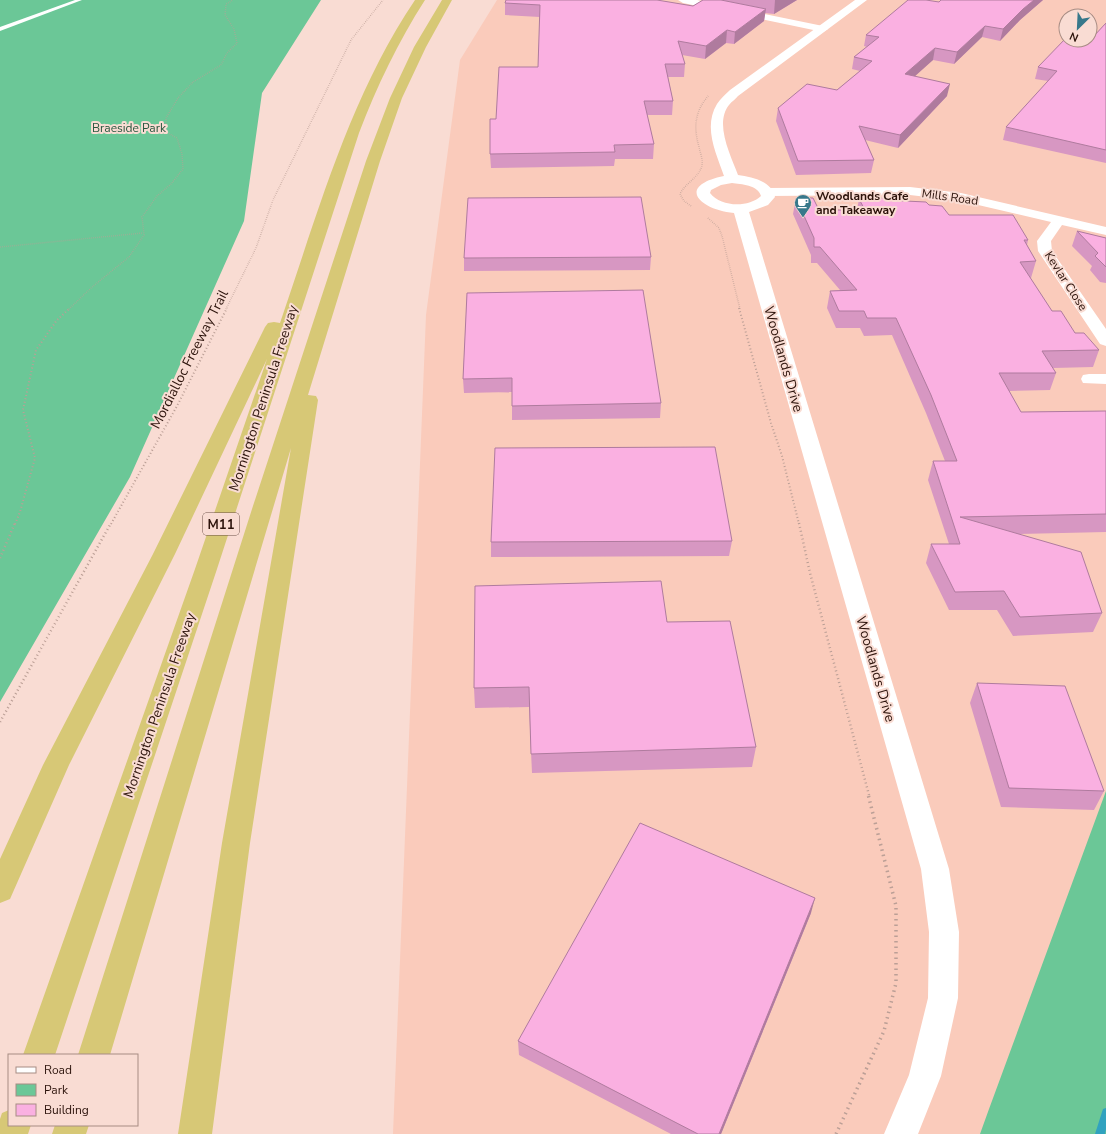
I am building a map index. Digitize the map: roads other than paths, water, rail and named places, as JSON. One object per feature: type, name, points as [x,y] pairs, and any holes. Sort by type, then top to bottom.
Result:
[{"type":"highway","name":"Mornington Peninsula Freeway","points":[[39,1054],[206,569],[335,178],[367,96],[394,44],[420,0]]},
{"type":"highway","name":"M11","points":[[94,1054],[373,161],[396,98],[420,47],[448,0]]},
{"type":"highway","points":[[0,890],[56,765],[164,554],[272,333],[347,136],[367,96]]},
{"type":"highway","points":[[195,1134],[236,843],[321,324]]},
{"type":"street","points":[[683,0],[823,28]]},
{"type":"street","points":[[732,179],[717,132],[717,118],[723,105],[734,93],[862,0]]},
{"type":"street","points":[[732,179],[758,185],[767,192],[768,197],[760,204],[740,208],[722,206],[712,203],[706,198],[704,194],[707,186],[714,182],[732,179]]},
{"type":"street","name":"Mills Road","points":[[767,192],[910,191],[962,197],[1106,232]]},
{"type":"street","name":"Woodlands Drive","points":[[740,208],[935,869],[944,932],[943,998],[925,1076],[901,1134]]},
{"type":"street","name":"Kevlar Close","points":[[1059,220],[1044,241],[1045,251],[1106,342]]},
{"type":"street","points":[[1089,379],[1106,379]]},
{"type":"lane","points":[[0,29],[80,0]]},
{"type":"waterway","points":[[1100,1134],[1106,1112]]},
{"type":"place","name":"Woodlands Cafe and Takeaway","points":[[803,218]]},
{"type":"park label","name":"Braeside Park","points":[[129,128]]}]
